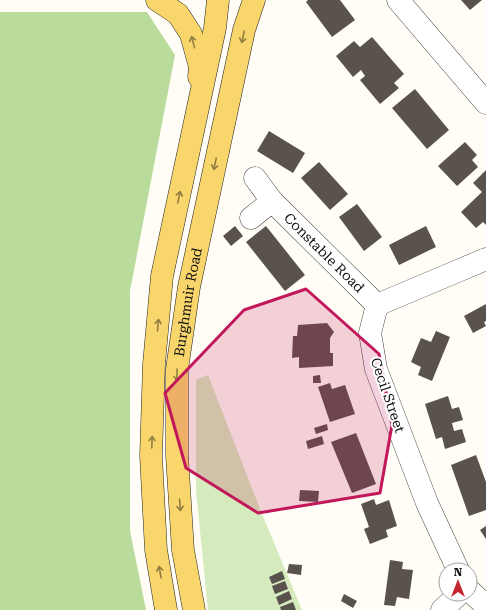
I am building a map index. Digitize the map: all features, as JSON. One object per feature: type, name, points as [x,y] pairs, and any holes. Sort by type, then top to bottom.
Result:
[{"type":"main road","points":[[157,0],[178,14],[191,34],[200,67],[198,108]]},
{"type":"main road","name":"Burghmuir Road","points":[[166,610],[156,550],[151,456],[154,364],[162,276],[215,28],[218,0]]},
{"type":"main road","name":"Burghmuir Road","points":[[194,610],[183,550],[177,456],[177,369],[189,287],[244,30],[254,0]]},
{"type":"street","points":[[398,0],[486,104]]},
{"type":"street","name":"Constable Road","points":[[255,178],[272,201],[377,305]]},
{"type":"street","name":"Constable Road","points":[[251,218],[272,201]]},
{"type":"street","points":[[377,305],[486,259]]},
{"type":"street","name":"Cecil Street","points":[[377,305],[370,333],[376,369],[427,503],[454,562]]},
{"type":"street","points":[[478,598],[486,606]]},
{"type":"street","points":[[442,610],[450,602]]},
{"type":"highlighted area","points":[[306,289],[379,354],[392,425],[380,493],[258,513],[186,468],[165,393],[244,310]]},
{"type":"green space","points":[[0,12],[147,12],[175,55],[130,291],[130,531],[146,610],[0,610]]},
{"type":"green space","points":[[208,375],[260,509],[302,610],[208,610],[196,491],[196,380]]},
{"type":"building","points":[[308,0],[340,0],[355,20],[332,37],[306,2]]},
{"type":"building","points":[[461,0],[482,0],[470,10]]},
{"type":"building","points":[[372,37],[404,74],[394,83],[399,88],[380,104],[360,80],[365,76],[361,70],[353,77],[336,56],[354,41],[360,47]]},
{"type":"building","points":[[415,89],[449,130],[427,149],[392,108]]},
{"type":"building","points":[[269,131],[305,153],[293,173],[257,151]]},
{"type":"building","points":[[465,142],[477,155],[472,160],[478,167],[457,186],[438,166]]},
{"type":"building","points":[[319,162],[348,194],[330,210],[301,178]]},
{"type":"building","points":[[486,170],[486,225],[483,222],[476,228],[461,212],[482,192],[473,183]]},
{"type":"building","points":[[357,204],[382,237],[364,251],[339,217]]},
{"type":"building","points":[[235,226],[243,236],[231,246],[223,236]]},
{"type":"building","points":[[266,226],[305,275],[285,291],[246,242]]},
{"type":"building","points":[[426,226],[436,247],[399,265],[389,245]]},
{"type":"building","points":[[486,304],[486,321],[484,322],[486,326],[473,333],[464,316]]},
{"type":"building","points":[[327,323],[334,332],[330,338],[330,353],[333,353],[333,366],[299,368],[299,357],[292,358],[293,336],[297,336],[298,325]]},
{"type":"building","points":[[436,331],[450,337],[432,381],[418,375],[421,367],[411,362],[421,338],[431,342]]},
{"type":"building","points":[[320,375],[321,383],[313,383],[313,376]]},
{"type":"building","points":[[330,383],[332,389],[345,385],[355,414],[330,422],[318,387]]},
{"type":"building","points":[[448,396],[452,409],[459,407],[463,420],[452,423],[454,431],[462,429],[466,442],[445,449],[442,437],[436,439],[425,404]]},
{"type":"building","points":[[327,424],[328,430],[316,434],[314,428]]},
{"type":"building","points":[[356,433],[376,484],[352,493],[331,442]]},
{"type":"building","points":[[322,436],[324,444],[308,449],[306,441]]},
{"type":"building","points":[[476,455],[486,482],[486,510],[469,516],[451,465]]},
{"type":"building","points":[[300,490],[319,491],[318,502],[299,501]]},
{"type":"building","points":[[374,499],[376,505],[389,500],[397,526],[386,530],[388,537],[370,544],[364,529],[369,527],[361,504]]},
{"type":"building","points":[[486,526],[486,539],[480,530]]},
{"type":"building","points":[[390,560],[403,562],[402,569],[413,570],[409,599],[397,597],[395,606],[384,605]]},
{"type":"building","points":[[289,564],[302,565],[301,575],[287,573]]},
{"type":"building","points":[[282,571],[285,579],[272,584],[269,577]]},
{"type":"building","points":[[285,581],[288,589],[275,594],[272,586]]},
{"type":"building","points":[[289,591],[292,599],[279,605],[276,597]]},
{"type":"building","points":[[344,594],[357,601],[353,608],[341,601]]},
{"type":"building","points":[[293,602],[296,610],[281,610],[280,607]]}]
